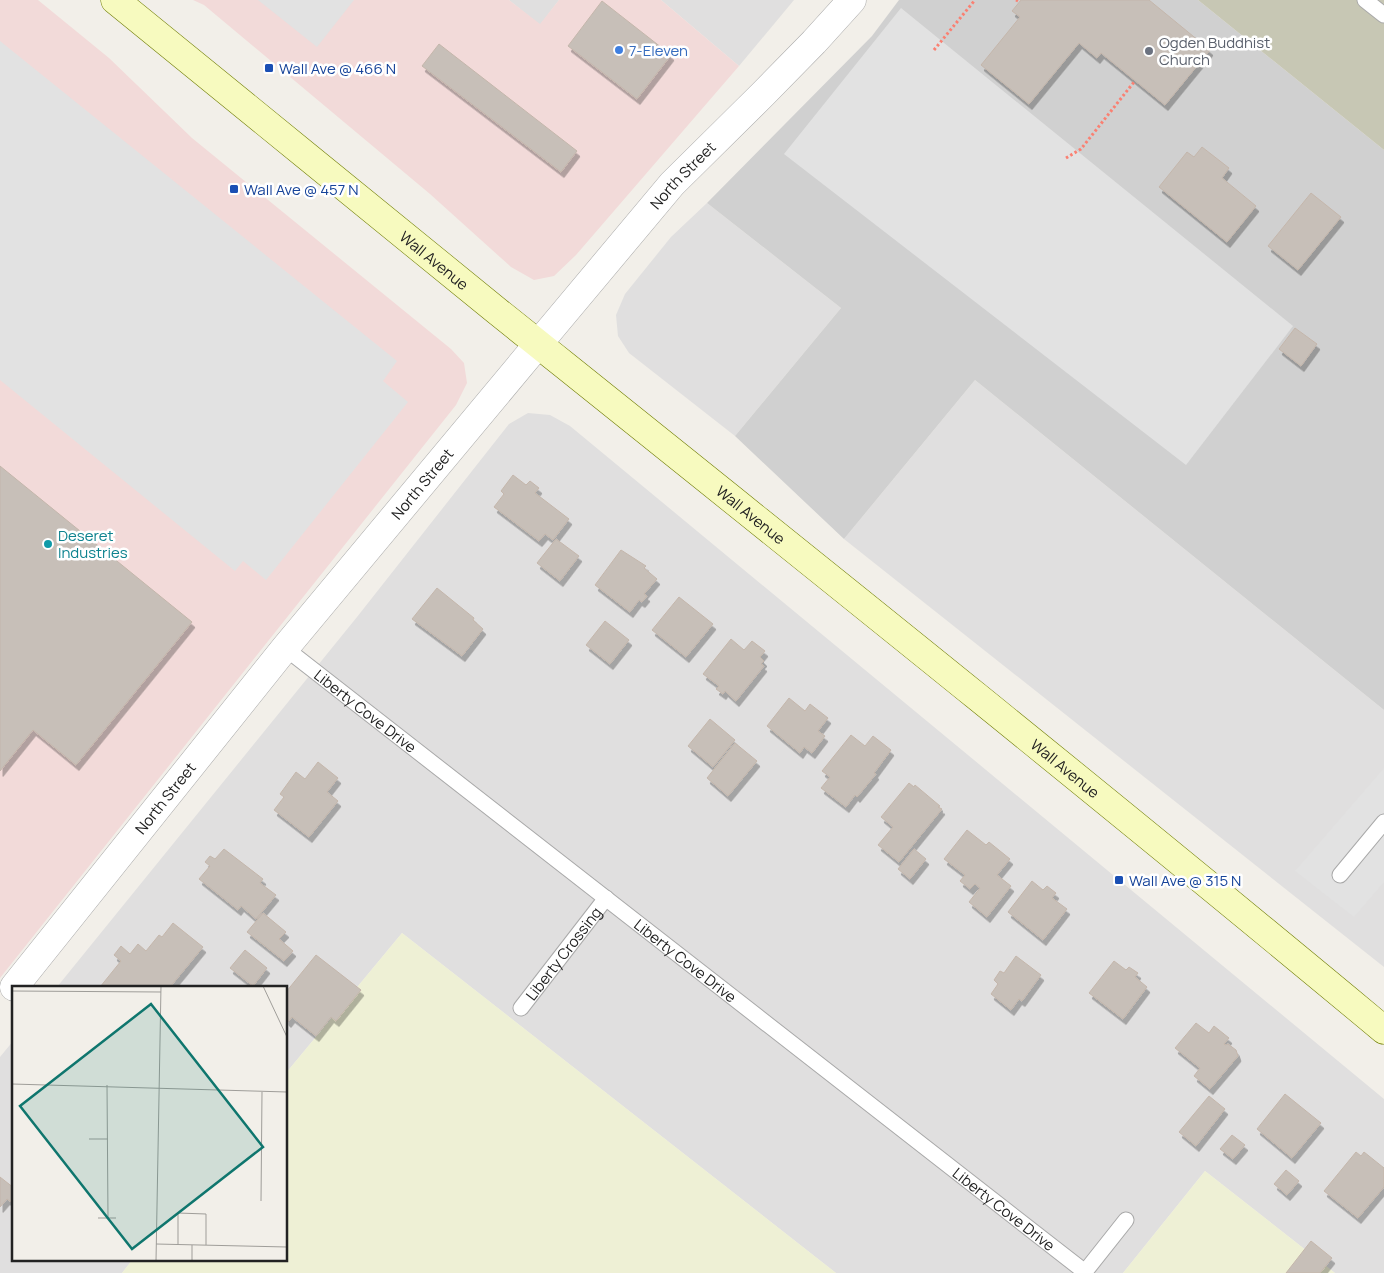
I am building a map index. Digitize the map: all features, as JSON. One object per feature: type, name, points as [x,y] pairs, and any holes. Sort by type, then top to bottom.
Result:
[{"type":"main road","name":"Wall Avenue","points":[[115,0],[309,159],[734,499],[1384,1030]]},
{"type":"street","name":"North Street","points":[[15,986],[285,648],[672,184],[770,88],[852,0]]},
{"type":"street","name":"North Street","points":[[0,1004],[12,989]]},
{"type":"lane","points":[[1365,0],[1384,15]]},
{"type":"lane","name":"Liberty Cove Drive","points":[[285,648],[1084,1272]]},
{"type":"lane","points":[[1340,875],[1384,822]]},
{"type":"lane","name":"Liberty Crossing","points":[[521,1008],[606,898]]},
{"type":"lane","points":[[1084,1272],[1126,1220]]},
{"type":"path","points":[[934,50],[975,0]]},
{"type":"path","points":[[1066,158],[1081,149],[1134,82]]},
{"type":"shaded area","points":[[0,0],[38,0],[109,58],[192,138],[451,349],[464,363],[467,383],[456,405],[0,978]]},
{"type":"shaded area","points":[[193,0],[509,0],[540,24],[559,0],[661,0],[739,66],[576,255],[554,276],[534,280],[511,267],[430,194],[204,5]]},
{"type":"shaded area","points":[[258,0],[354,0],[317,47]]},
{"type":"shaded area","points":[[509,0],[559,0],[540,25]]},
{"type":"shaded area","points":[[661,0],[794,0],[739,66]]},
{"type":"shaded area","points":[[899,0],[1198,0],[1384,150],[1384,710],[975,380],[844,539],[735,436],[841,308],[707,203],[872,36]]},
{"type":"shaded area","points":[[1198,0],[1384,0],[1384,150]]},
{"type":"shaded area","points":[[901,8],[1293,326],[1186,465],[784,154]]},
{"type":"shaded area","points":[[0,41],[397,361],[383,381],[408,402],[266,580],[243,561],[235,571],[0,380]]},
{"type":"shaded area","points":[[707,203],[841,308],[735,436],[629,353],[618,336],[616,315],[625,294],[671,237]]},
{"type":"shaded area","points":[[975,380],[1384,710],[1384,967],[844,539]]},
{"type":"shaded area","points":[[528,413],[550,415],[570,426],[1384,1099],[1384,1273],[1335,1273],[1205,1171],[1123,1273],[836,1273],[402,933],[288,1071],[288,986],[58,986],[357,617],[509,424]]},
{"type":"shaded area","points":[[1384,768],[1384,882],[1354,917],[1295,871]]},
{"type":"shaded area","points":[[402,933],[836,1273],[122,1273],[132,1260],[288,1260],[288,1071]]},
{"type":"shaded area","points":[[12,1042],[12,1260],[132,1260],[122,1273],[0,1273],[0,1057]]},
{"type":"shaded area","points":[[1205,1171],[1335,1273],[1123,1273]]},
{"type":"building","name":"Ogden Buddhist Church","points":[[1021,0],[1149,0],[1210,50],[1165,105],[1101,53],[1097,58],[1079,43],[1029,104],[981,65],[1020,17],[1012,11]]},
{"type":"building","name":"7-Eleven","points":[[602,1],[671,55],[637,99],[568,46]]},
{"type":"building","points":[[439,44],[577,151],[561,172],[422,66]]},
{"type":"building","points":[[1202,147],[1229,168],[1222,178],[1256,206],[1227,242],[1159,187],[1187,152],[1194,157]]},
{"type":"building","points":[[1311,193],[1341,217],[1298,270],[1268,246]]},
{"type":"building","points":[[1295,328],[1317,344],[1301,366],[1279,349]]},
{"type":"building","name":"Deseret Industries","points":[[0,466],[192,622],[76,765],[33,730],[0,771]]},
{"type":"building","points":[[513,475],[526,485],[530,481],[539,488],[535,493],[569,519],[553,540],[545,534],[539,541],[494,507],[504,494],[501,491]]},
{"type":"building","points":[[556,539],[579,556],[560,581],[537,563]]},
{"type":"building","points":[[621,550],[646,566],[644,568],[657,579],[644,594],[647,596],[642,602],[639,600],[630,612],[595,585]]},
{"type":"building","points":[[437,588],[474,618],[473,620],[483,629],[462,656],[412,619]]},
{"type":"building","points":[[679,597],[713,624],[686,657],[652,630]]},
{"type":"building","points":[[605,621],[629,640],[610,664],[586,645]]},
{"type":"building","points":[[731,639],[744,650],[752,641],[765,651],[760,657],[764,661],[761,664],[764,666],[736,701],[725,691],[723,694],[716,689],[719,686],[703,674]]},
{"type":"building","points":[[789,698],[805,711],[810,704],[828,718],[818,731],[825,736],[812,753],[804,747],[800,753],[767,726]]},
{"type":"building","points":[[710,719],[735,740],[713,767],[688,746]]},
{"type":"building","points":[[851,735],[865,746],[873,736],[891,750],[874,773],[876,774],[846,807],[821,788],[830,777],[822,771]]},
{"type":"building","points":[[735,743],[757,761],[728,796],[707,778]]},
{"type":"building","points":[[318,762],[338,778],[327,792],[338,801],[309,837],[274,810],[284,797],[280,794],[296,772],[305,779]]},
{"type":"building","points":[[909,783],[914,787],[915,785],[942,809],[899,862],[878,845],[893,827],[881,817]]},
{"type":"building","points":[[967,830],[986,845],[989,842],[1010,859],[997,875],[1011,886],[987,917],[969,902],[980,888],[975,884],[970,889],[960,881],[965,875],[944,859]]},
{"type":"building","points":[[224,849],[263,879],[260,883],[276,895],[256,919],[241,906],[238,910],[199,879],[210,866],[205,862],[210,856],[215,859]]},
{"type":"building","points":[[914,849],[926,859],[910,879],[898,869]]},
{"type":"building","points":[[1032,881],[1043,890],[1047,886],[1056,893],[1052,898],[1067,909],[1043,940],[1008,912]]},
{"type":"building","points":[[263,913],[286,932],[279,939],[293,951],[284,961],[247,932]]},
{"type":"building","points":[[173,923],[203,947],[171,986],[101,986],[121,961],[114,955],[121,946],[130,954],[138,944],[146,951],[159,935],[162,937]]},
{"type":"building","points":[[245,950],[267,968],[253,986],[230,968]]},
{"type":"building","points":[[316,955],[361,990],[336,1021],[331,1017],[316,1036],[292,1017],[288,1022],[288,990]]},
{"type":"building","points":[[1016,956],[1041,975],[1022,1001],[1019,999],[1011,1010],[991,994],[998,984],[994,980],[1000,971],[1004,973]]},
{"type":"building","points":[[1114,961],[1126,970],[1129,967],[1138,973],[1135,977],[1147,987],[1123,1019],[1089,993]]},
{"type":"building","points":[[1196,1023],[1209,1033],[1214,1026],[1229,1038],[1224,1044],[1228,1044],[1236,1050],[1238,1056],[1210,1089],[1194,1076],[1200,1068],[1175,1048]]},
{"type":"building","points":[[1285,1094],[1321,1123],[1292,1158],[1257,1129]]},
{"type":"building","points":[[1209,1096],[1225,1109],[1196,1146],[1179,1132]]},
{"type":"building","points":[[1232,1135],[1245,1145],[1233,1159],[1220,1149]]},
{"type":"building","points":[[1356,1152],[1361,1156],[1364,1152],[1384,1168],[1384,1187],[1358,1218],[1324,1191]]},
{"type":"building","points":[[1286,1170],[1299,1181],[1287,1195],[1274,1184]]},
{"type":"building","points":[[0,1177],[12,1186],[12,1203],[7,1199],[0,1207]]},
{"type":"building","points":[[1311,1241],[1332,1258],[1320,1273],[1286,1273]]},
{"type":"place","name":"7-Eleven","points":[[619,50]]},
{"type":"place","name":"Ogden Buddhist Church","points":[[1149,51]]},
{"type":"place","name":"Wall Ave @ 466 N","points":[[269,68]]},
{"type":"place","name":"Wall Ave @ 457 N","points":[[234,189]]},
{"type":"place","name":"Deseret Industries","points":[[48,544]]},
{"type":"place","name":"Wall Ave @ 315 N","points":[[1119,880]]}]
